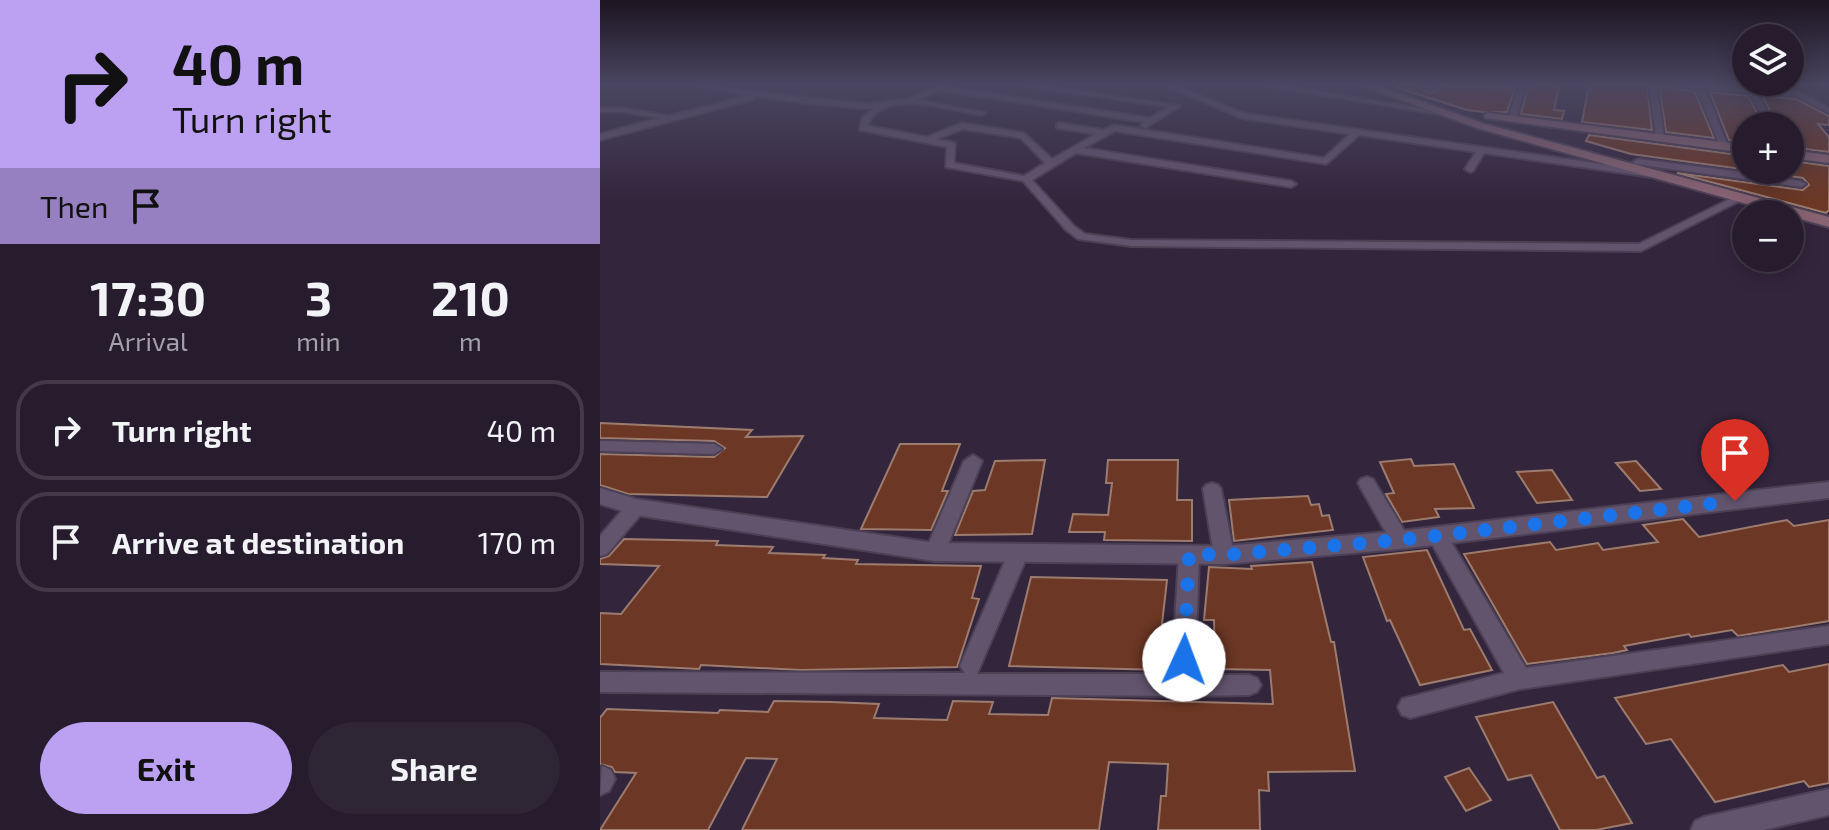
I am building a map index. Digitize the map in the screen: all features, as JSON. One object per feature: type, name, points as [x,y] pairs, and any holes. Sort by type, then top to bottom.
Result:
[{"type":"main road","points":[[1478,124],[1829,222]]},
{"type":"main road","points":[[1551,124],[1732,147]]},
{"type":"main road","points":[[1804,156],[1829,159]]},
{"type":"street","points":[[600,137],[651,124]]},
{"type":"street","points":[[864,124],[863,128],[952,145],[949,165],[1026,179],[1082,237],[1131,243],[1641,248],[1740,198]]},
{"type":"street","points":[[928,140],[965,124]]},
{"type":"street","points":[[1133,132],[1147,124]]},
{"type":"street","points":[[1299,124],[1656,174]]},
{"type":"street","points":[[1658,124],[1660,137]]},
{"type":"street","points":[[1715,124],[1724,146]]},
{"type":"street","points":[[962,126],[1024,136],[1051,163]]},
{"type":"street","points":[[1060,126],[1105,133]]},
{"type":"street","points":[[1026,179],[1114,128],[1326,161],[1357,132]]},
{"type":"street","points":[[1212,154],[1223,146]]},
{"type":"street","points":[[1077,150],[1291,184]]},
{"type":"street","points":[[1470,169],[1481,150]]},
{"type":"street","points":[[1597,157],[1732,171]]},
{"type":"street","points":[[1190,169],[1201,161]]},
{"type":"street","points":[[600,446],[714,449]]},
{"type":"street","points":[[935,552],[973,461]]},
{"type":"street","points":[[1367,483],[1400,540]]},
{"type":"street","points":[[1212,489],[1224,555]]},
{"type":"street","points":[[600,496],[636,507],[935,552],[1224,555],[1400,540],[1828,492]]},
{"type":"street","points":[[600,549],[636,507]]},
{"type":"street","points":[[1437,535],[1520,679]]},
{"type":"street","points":[[971,666],[1018,554]]},
{"type":"street","points":[[1183,686],[1189,554]]},
{"type":"street","points":[[1410,707],[1520,679],[1829,635]]},
{"type":"street","points":[[600,682],[1249,685]]},
{"type":"street","points":[[1704,830],[1829,802]]},
{"type":"building","points":[[1597,124],[1651,124],[1652,130]]},
{"type":"building","points":[[1665,124],[1708,124],[1714,138],[1666,132]]},
{"type":"building","points":[[1723,124],[1732,124],[1732,140],[1729,140]]},
{"type":"building","points":[[1804,124],[1829,124],[1818,124],[1829,137],[1829,152],[1804,149]]},
{"type":"building","points":[[1589,135],[1732,154],[1732,168],[1631,154],[1586,141]]},
{"type":"building","points":[[1804,163],[1829,166],[1829,210],[1826,213],[1804,207],[1804,200],[1778,200],[1677,173],[1732,180],[1732,184],[1803,190],[1809,185],[1804,179]]},
{"type":"building","points":[[600,423],[752,430],[746,437],[803,436],[767,497],[628,494],[600,485],[600,454],[714,457],[725,448],[714,441],[600,438]]},
{"type":"building","points":[[900,444],[960,444],[942,491],[948,491],[931,530],[861,529]]},
{"type":"building","points":[[1411,459],[1414,466],[1454,464],[1474,508],[1435,509],[1439,517],[1402,522],[1386,494],[1394,493],[1380,462]]},
{"type":"building","points":[[1045,460],[1032,534],[955,535],[973,491],[985,490],[995,461]]},
{"type":"building","points":[[1108,460],[1178,460],[1177,500],[1192,500],[1192,541],[1104,540],[1105,532],[1069,532],[1073,514],[1108,515],[1112,483],[1106,483]]},
{"type":"building","points":[[1636,461],[1661,489],[1640,491],[1616,463]]},
{"type":"building","points":[[1552,470],[1572,500],[1537,503],[1517,472]]},
{"type":"building","points":[[1308,496],[1311,505],[1319,504],[1322,516],[1329,515],[1333,530],[1234,541],[1229,500]]},
{"type":"building","points":[[1683,519],[1699,537],[1787,520],[1794,526],[1829,520],[1829,621],[1738,636],[1732,630],[1691,637],[1689,634],[1624,646],[1627,650],[1613,653],[1527,664],[1464,554],[1550,542],[1556,550],[1598,543],[1603,550],[1658,542],[1643,525]]},
{"type":"building","points":[[624,539],[718,541],[716,545],[773,547],[769,553],[858,560],[856,564],[981,566],[972,598],[979,599],[957,667],[800,670],[600,664],[600,613],[621,614],[659,566],[600,564],[600,559],[609,556]]},
{"type":"building","points":[[1427,550],[1464,630],[1470,629],[1492,670],[1420,685],[1390,620],[1387,621],[1363,557]]},
{"type":"building","points":[[1312,562],[1331,642],[1334,642],[1355,771],[1268,772],[1269,791],[1259,790],[1260,830],[1158,830],[1161,796],[1166,796],[1168,764],[1109,762],[1099,830],[742,830],[777,759],[746,758],[708,830],[600,830],[636,773],[615,772],[612,767],[600,764],[600,718],[607,709],[768,712],[774,701],[831,702],[879,704],[874,718],[947,720],[953,701],[993,702],[989,714],[1048,715],[1052,698],[1273,704],[1270,670],[1215,669],[1214,620],[1204,620],[1209,567],[1252,569],[1251,566]]},
{"type":"building","points":[[1031,577],[1167,580],[1162,624],[1167,624],[1163,670],[1009,666]]},
{"type":"building","points":[[1829,664],[1829,783],[1809,787],[1804,781],[1715,802],[1671,739],[1646,744],[1615,698],[1783,665],[1789,672]]},
{"type":"building","points":[[1553,702],[1597,778],[1604,776],[1632,823],[1596,830],[1560,830],[1531,775],[1508,780],[1476,717]]},
{"type":"building","points":[[1469,768],[1491,800],[1466,811],[1445,777]]},
{"type":"route","points":[[1184,660],[1189,554],[1224,555],[1400,540],[1735,501]]}]
